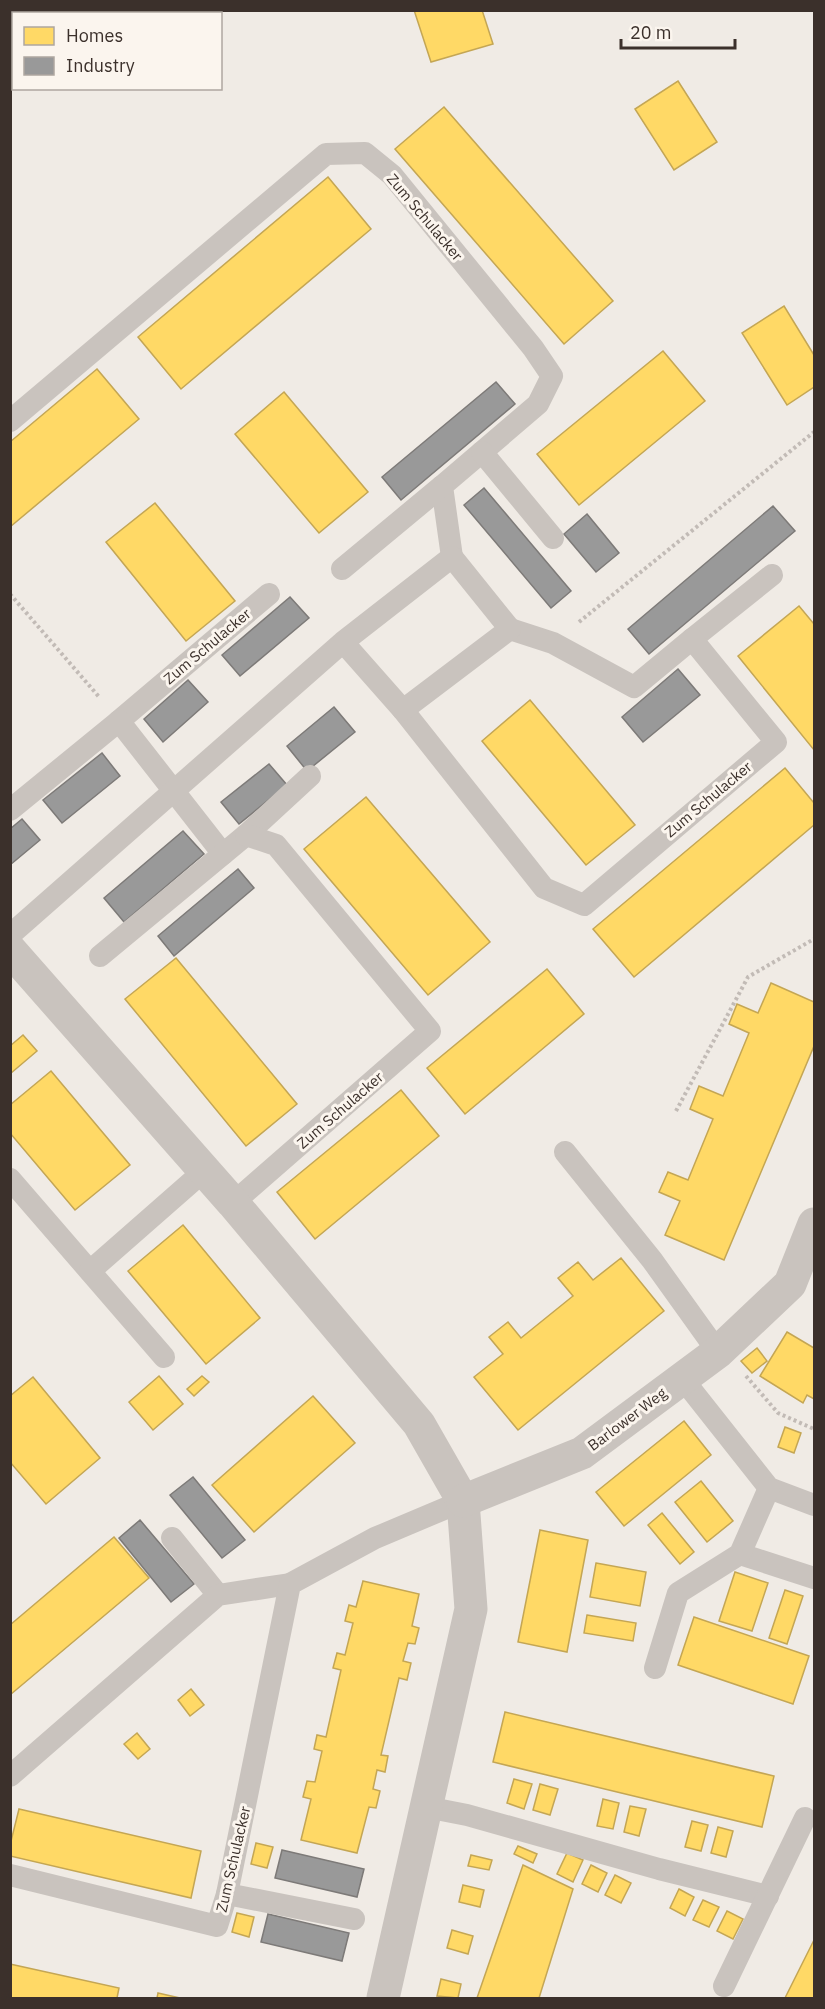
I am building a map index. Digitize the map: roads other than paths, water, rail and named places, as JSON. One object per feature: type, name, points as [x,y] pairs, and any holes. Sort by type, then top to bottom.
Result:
[{"type":"street","points":[[10,950],[233,1203],[419,1424],[463,1501],[471,1609],[383,1998]]},
{"type":"street","name":"Barlower Weg","points":[[463,1501],[582,1453],[720,1349],[790,1284],[814,1224]]},
{"type":"lane","name":"Zum Schulacker","points":[[10,421],[326,154],[365,153],[392,176],[533,348],[552,376],[538,404],[342,569]]},
{"type":"lane","points":[[482,452],[553,537]]},
{"type":"lane","points":[[442,486],[452,557],[510,629],[552,643],[634,687],[772,575]]},
{"type":"lane","points":[[10,935],[343,642],[452,557]]},
{"type":"lane","name":"Zum Schulacker","points":[[10,810],[269,594]]},
{"type":"lane","points":[[403,710],[510,629]]},
{"type":"lane","name":"Zum Schulacker","points":[[343,642],[403,710],[544,888],[584,905],[776,742],[692,639]]},
{"type":"lane","points":[[119,721],[223,854]]},
{"type":"lane","points":[[100,956],[223,854],[310,776]]},
{"type":"lane","name":"Zum Schulacker","points":[[233,1203],[430,1031],[276,845],[246,834]]},
{"type":"lane","points":[[565,1152],[720,1349]]},
{"type":"lane","points":[[90,1271],[204,1171]]},
{"type":"lane","points":[[10,1179],[164,1357]]},
{"type":"lane","points":[[682,1378],[770,1488],[814,1505]]},
{"type":"lane","points":[[654,1668],[678,1593],[740,1554],[770,1488]]},
{"type":"lane","points":[[10,1776],[218,1595],[290,1584],[375,1538],[463,1501]]},
{"type":"lane","points":[[172,1538],[218,1595]]},
{"type":"lane","points":[[740,1554],[814,1578]]},
{"type":"lane","name":"Zum Schulacker","points":[[10,1875],[217,1926],[227,1894],[290,1584]]},
{"type":"lane","points":[[426,1807],[467,1815],[659,1869],[768,1896]]},
{"type":"lane","points":[[724,1986],[805,1818]]},
{"type":"lane","points":[[227,1894],[354,1919]]}]
